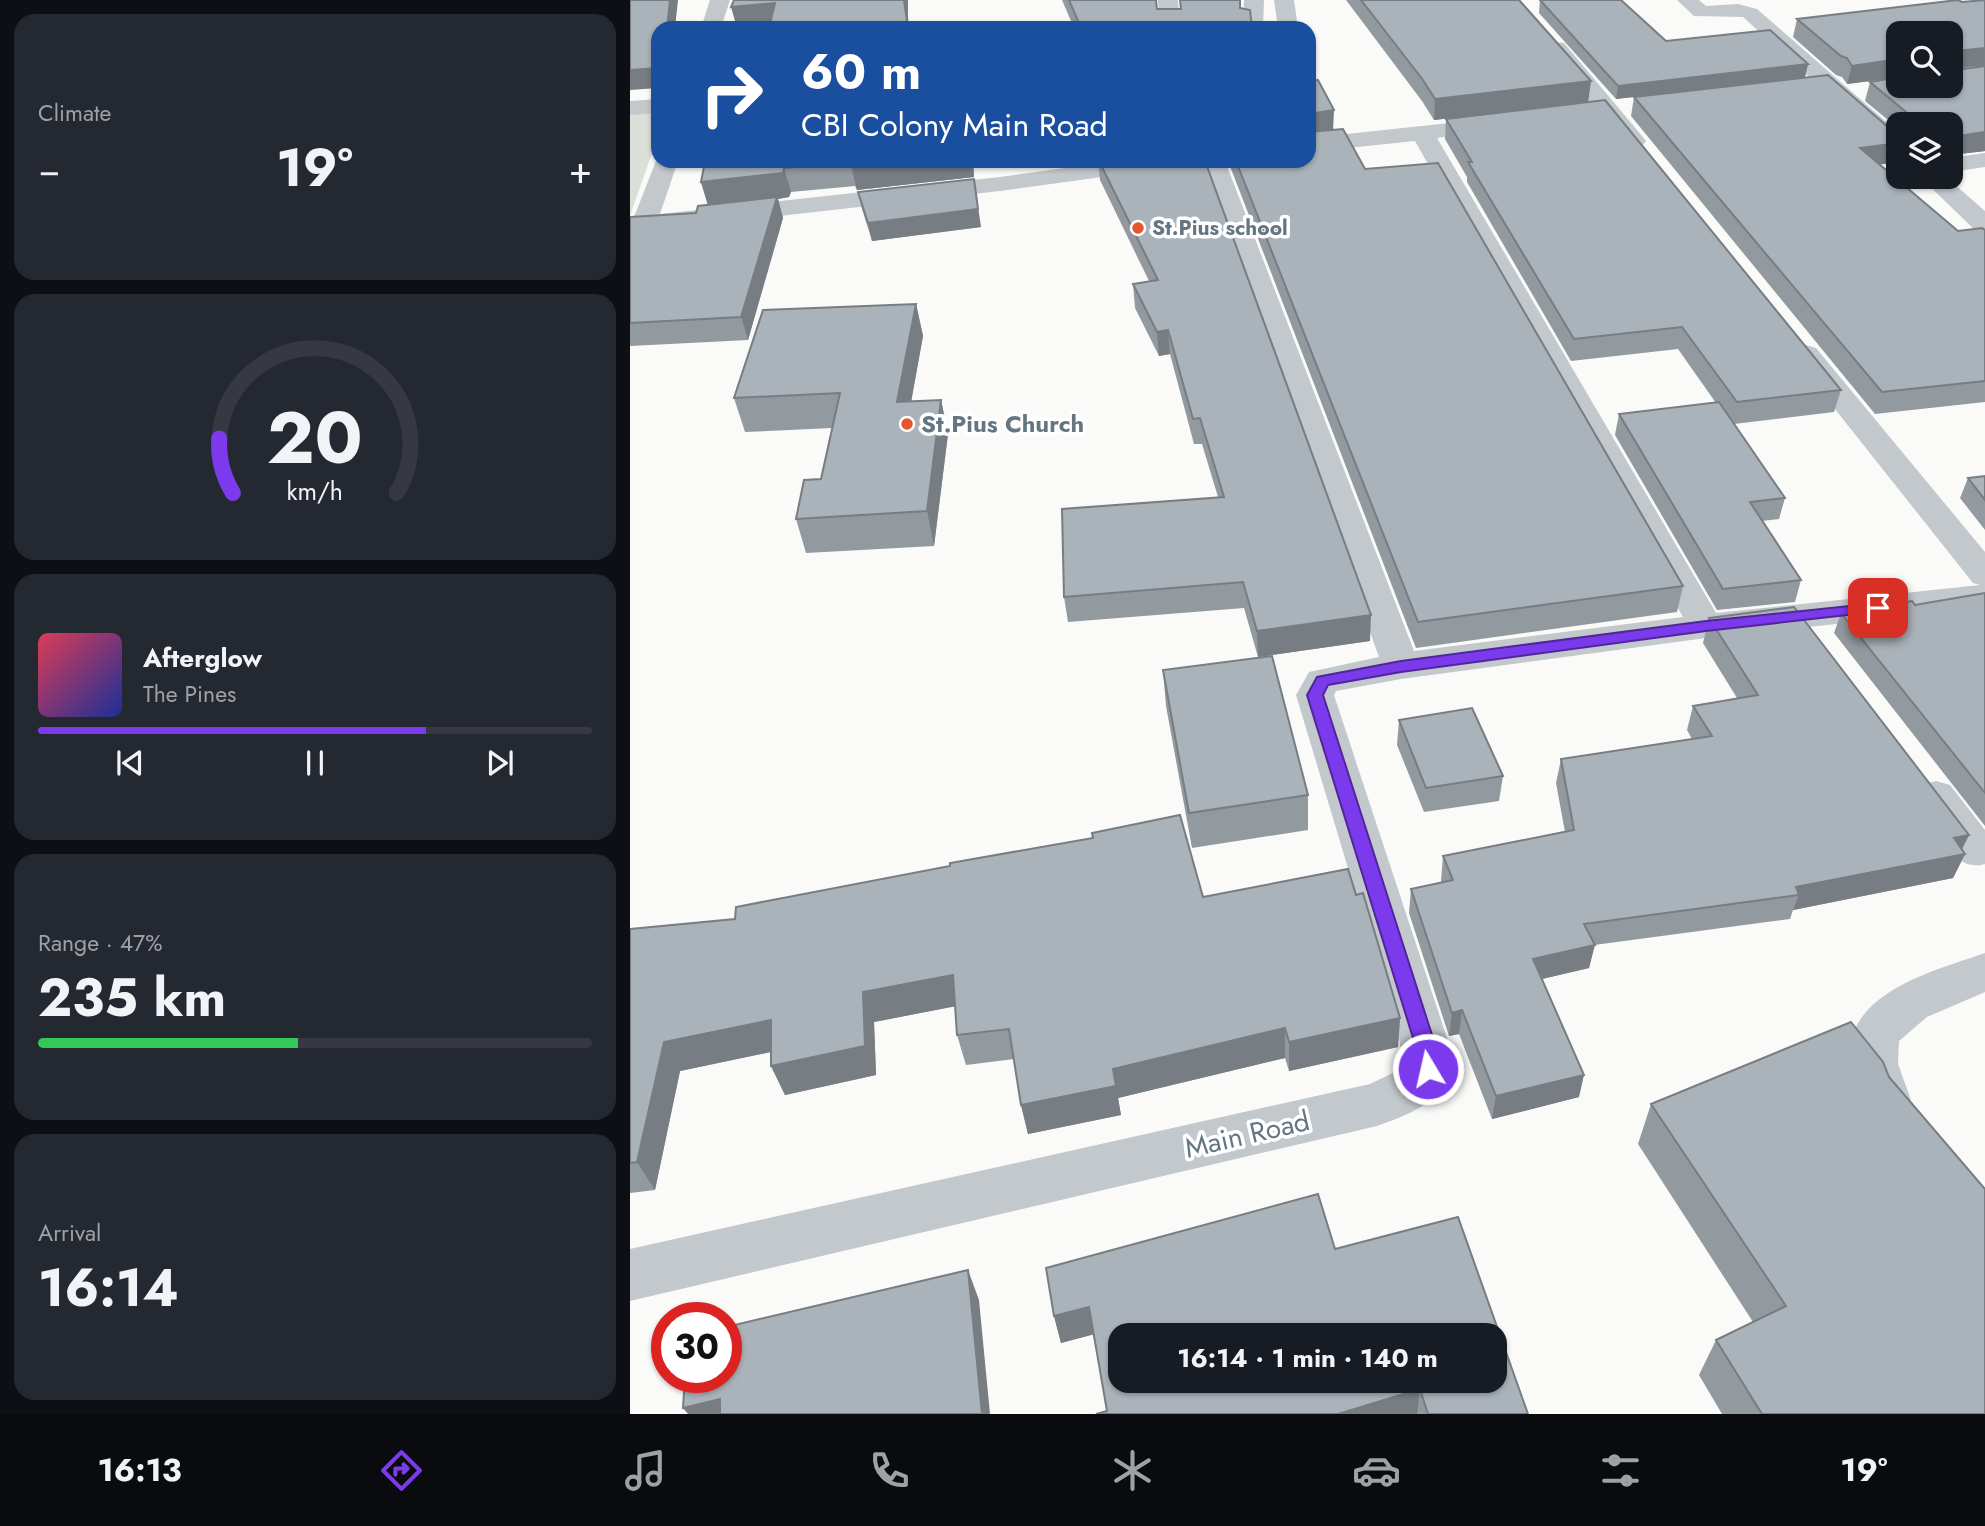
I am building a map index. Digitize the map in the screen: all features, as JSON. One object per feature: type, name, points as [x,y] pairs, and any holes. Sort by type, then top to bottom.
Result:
[{"type":"street","points":[[713,21],[720,0]]},
{"type":"street","points":[[1168,0],[1170,21]]},
{"type":"street","points":[[1253,21],[1254,0]]},
{"type":"street","points":[[1284,0],[1287,21]]},
{"type":"street","points":[[1687,0],[1701,12],[1738,10],[1750,13],[1886,134]]},
{"type":"street","points":[[1545,35],[1652,163]]},
{"type":"street","points":[[1806,86],[1866,90]]},
{"type":"street","points":[[630,108],[651,106]]},
{"type":"street","points":[[1316,144],[1476,126]]},
{"type":"street","points":[[1423,134],[1706,626]]},
{"type":"street","points":[[1963,164],[1985,160]]},
{"type":"street","points":[[637,225],[663,168]]},
{"type":"street","points":[[637,225],[1000,173],[1070,168]]},
{"type":"street","points":[[1216,168],[1401,666]]},
{"type":"street","points":[[1945,189],[1985,225]]},
{"type":"street","points":[[1792,337],[1985,575]]},
{"type":"street","name":"Main Road","points":[[630,1275],[1377,1104],[1414,1086],[1428,1069],[1423,1038],[1315,695],[1322,681],[1401,666],[1706,626],[1985,596]]},
{"type":"street","points":[[1798,617],[1821,647]]},
{"type":"street","points":[[1912,764],[1978,850]]},
{"type":"street","points":[[1914,1132],[1887,1101],[1873,1062],[1876,1033],[1902,1006],[1985,972]]},
{"type":"shaded area","points":[[651,112],[651,156],[630,216],[630,114]]},
{"type":"building","points":[[630,0],[670,0],[668,21],[651,21],[651,68],[630,70]]},
{"type":"building","points":[[734,0],[904,0],[907,21],[771,21],[775,3],[731,7]]},
{"type":"building","points":[[1069,0],[1156,0],[1157,9],[1181,9],[1180,0],[1240,0],[1240,8],[1250,10],[1251,21],[1078,21]]},
{"type":"building","points":[[1361,0],[1519,0],[1591,81],[1435,99]]},
{"type":"building","points":[[1540,0],[1621,0],[1666,41],[1770,30],[1808,64],[1618,86]]},
{"type":"building","points":[[1958,0],[1985,0],[1985,48],[1963,50],[1963,21],[1886,21],[1886,61],[1852,66],[1847,58],[1841,56],[1797,19]]},
{"type":"building","points":[[1985,66],[1985,132],[1963,135],[1963,112],[1906,112],[1889,98],[1963,98],[1963,69]]},
{"type":"building","points":[[1828,75],[1886,125],[1886,145],[1860,148],[1886,170],[1886,189],[1908,189],[1958,231],[1982,228],[1985,230],[1985,381],[1882,392],[1634,97]]},
{"type":"building","points":[[1886,79],[1886,95],[1870,82]]},
{"type":"building","points":[[1318,80],[1334,110],[1316,113]]},
{"type":"building","points":[[1605,100],[1841,390],[1737,402],[1682,327],[1574,339],[1468,162],[1472,162],[1446,119]]},
{"type":"building","points":[[1343,129],[1365,169],[1438,163],[1683,586],[1418,622],[1239,168],[1316,168],[1316,131]]},
{"type":"building","points":[[704,168],[784,168],[783,173],[701,182]]},
{"type":"building","points":[[1102,168],[1208,168],[1371,615],[1257,631],[1243,582],[1064,597],[1062,509],[1224,497],[1200,418],[1193,419],[1168,330],[1157,332],[1133,284],[1158,280]]},
{"type":"building","points":[[974,179],[978,209],[868,223],[858,192]]},
{"type":"building","points":[[777,197],[741,317],[630,323],[630,217],[696,213],[698,206]]},
{"type":"building","points":[[916,304],[897,402],[941,400],[927,511],[796,519],[804,480],[821,479],[840,393],[734,398],[763,310]]},
{"type":"building","points":[[1719,402],[1785,498],[1750,502],[1801,580],[1723,589],[1619,414]]},
{"type":"building","points":[[1985,476],[1985,500],[1968,478]]},
{"type":"building","points":[[1985,593],[1985,793],[1841,613],[1912,601],[1915,605]]},
{"type":"building","points":[[1794,607],[1969,835],[1954,838],[1965,854],[1796,887],[1799,895],[1584,924],[1595,945],[1533,959],[1584,1075],[1496,1096],[1462,1010],[1452,1013],[1411,889],[1453,880],[1443,856],[1574,830],[1561,759],[1712,736],[1693,706],[1758,695],[1709,618]]},
{"type":"building","points":[[1272,656],[1308,795],[1189,813],[1163,670]]},
{"type":"building","points":[[1472,708],[1503,776],[1426,788],[1399,720]]},
{"type":"building","points":[[1180,815],[1203,897],[1348,869],[1356,895],[1363,893],[1400,1018],[1289,1042],[1285,1028],[1113,1069],[1116,1086],[1021,1105],[1009,1029],[957,1035],[953,975],[863,992],[865,1046],[771,1066],[771,1020],[664,1042],[637,1162],[630,1163],[630,929],[735,919],[736,907],[950,866],[950,863],[1093,838],[1092,833]]},
{"type":"building","points":[[1851,1022],[1883,1062],[1889,1077],[1985,1189],[1985,1414],[1762,1414],[1716,1340],[1786,1306],[1651,1104]]},
{"type":"building","points":[[1318,1194],[1335,1249],[1458,1217],[1496,1323],[1108,1323],[1108,1393],[1407,1393],[1338,1414],[1096,1414],[1107,1411],[1089,1307],[1054,1316],[1046,1268]]},
{"type":"building","points":[[968,1270],[982,1414],[720,1414],[720,1399],[683,1408],[684,1393],[742,1393],[742,1323]]},
{"type":"building","points":[[1507,1355],[1528,1414],[1428,1414],[1421,1393],[1507,1393]]},
{"type":"place","name":"St.Pius school","points":[[1138,228]]},
{"type":"place","name":"St.Pius Church","points":[[907,424]]},
{"type":"route","points":[[1428,1069],[1423,1038],[1315,695],[1322,681],[1401,666],[1706,626],[1878,608]]}]
